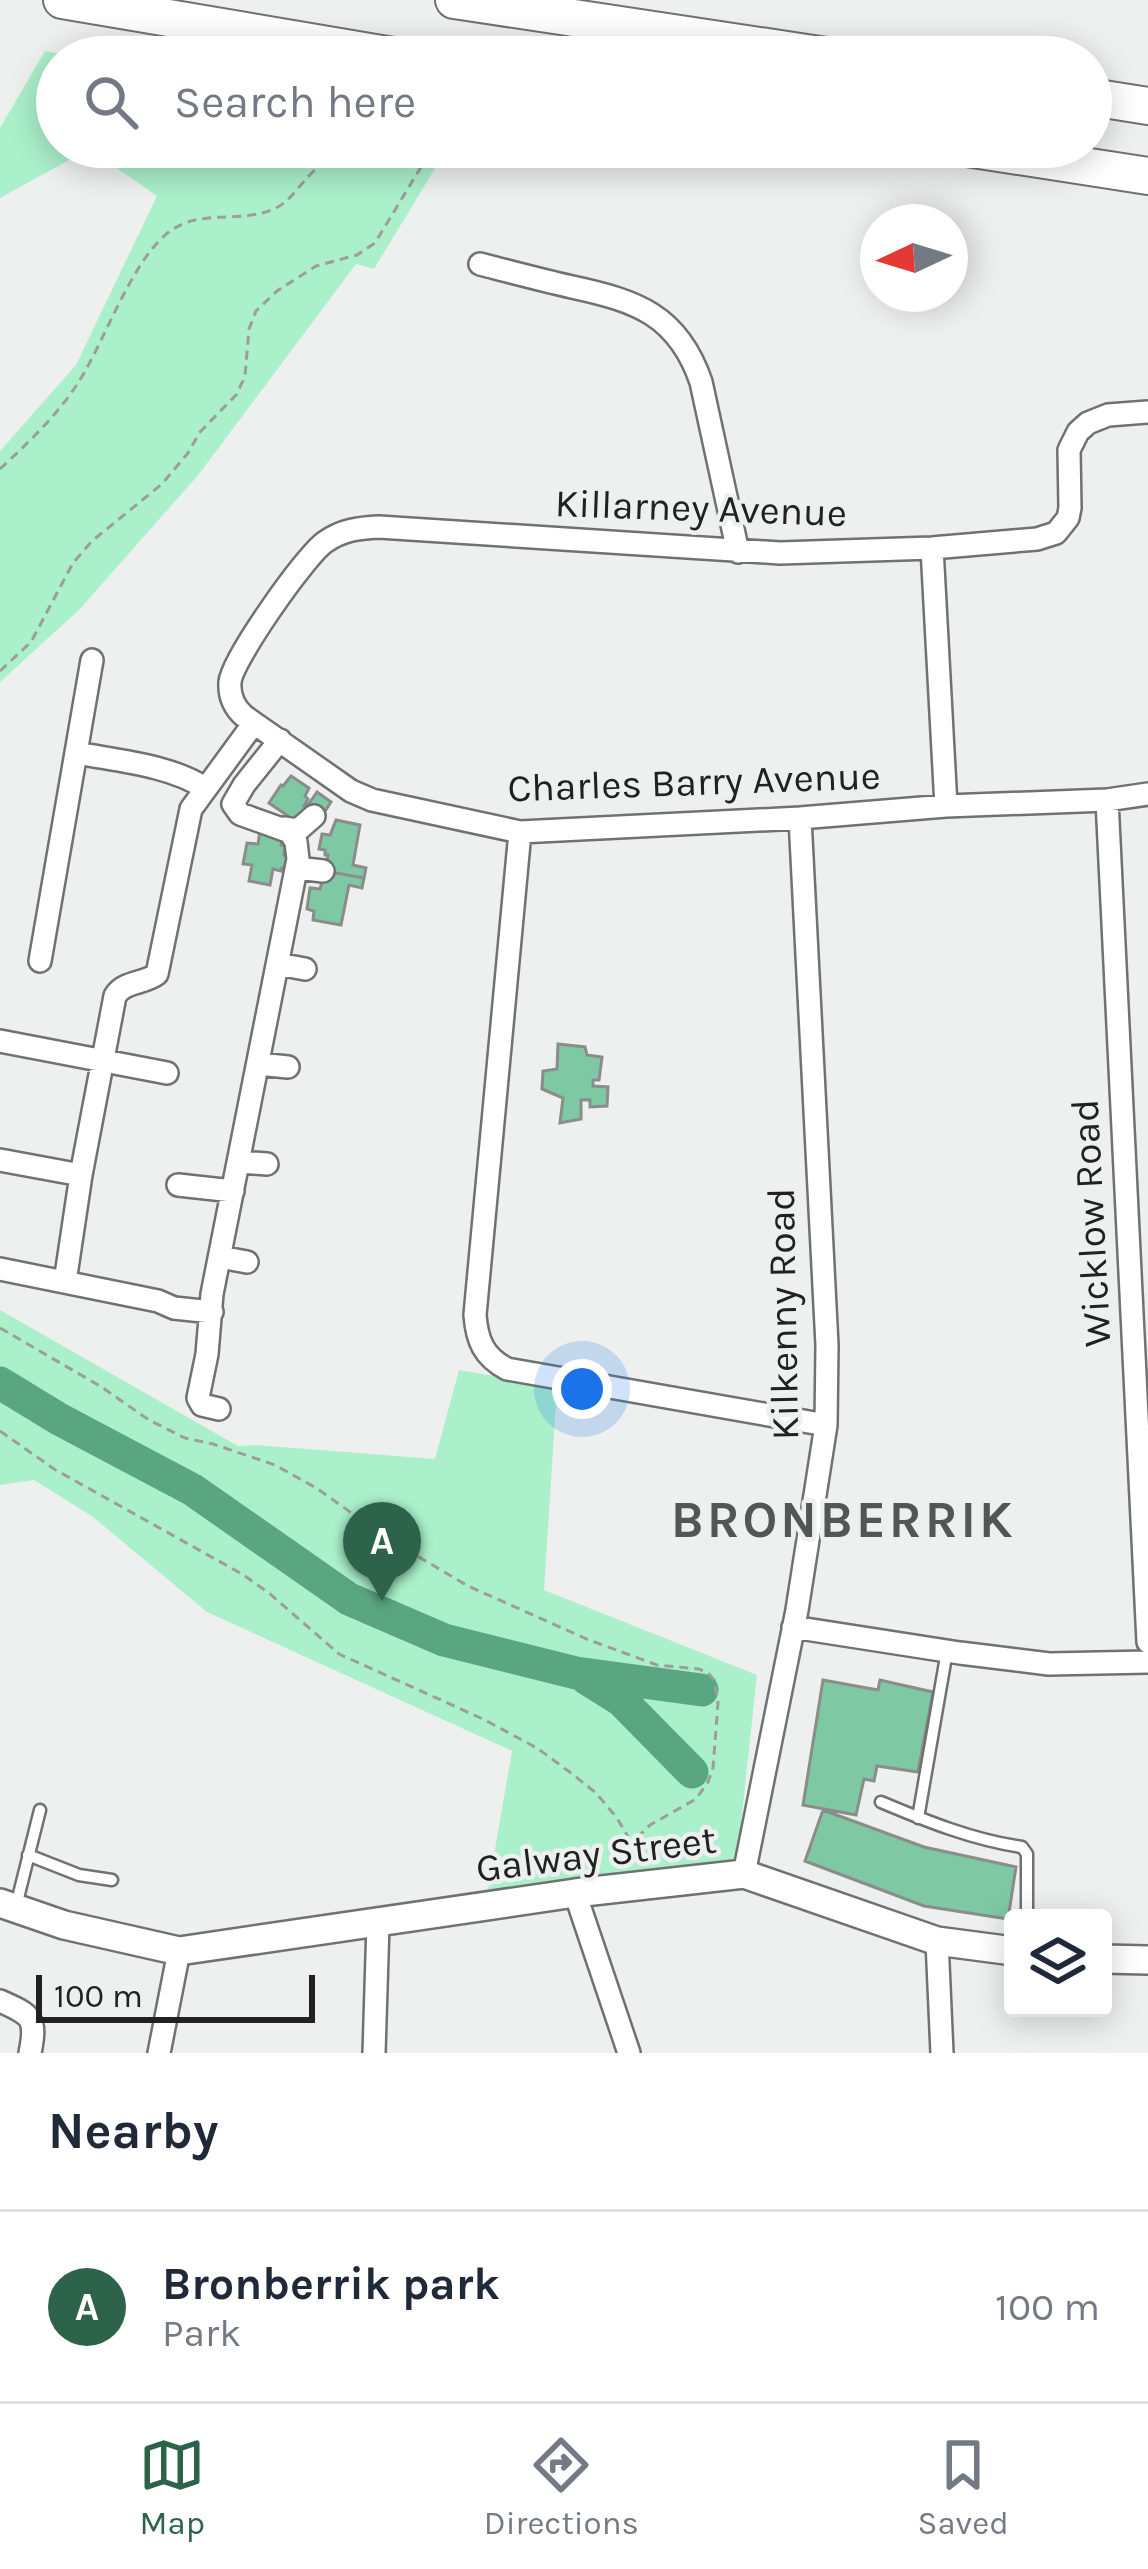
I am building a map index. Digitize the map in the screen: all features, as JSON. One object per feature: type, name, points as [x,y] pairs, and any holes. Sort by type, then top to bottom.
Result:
[{"type":"highway","points":[[62,0],[269,36]]},
{"type":"highway","points":[[454,0],[693,36]]},
{"type":"highway","points":[[1112,100],[1148,106]]},
{"type":"highway","points":[[1096,168],[1148,176]]},
{"type":"street","points":[[480,264],[632,302],[677,335],[700,382],[738,552]]},
{"type":"street","name":"Killarney Avenue","points":[[254,723],[234,704],[231,674],[311,554],[352,530],[379,527],[780,553],[1036,539],[1056,533],[1068,518],[1069,451],[1078,431],[1108,415],[1148,412]]},
{"type":"street","points":[[932,548],[946,806]]},
{"type":"street","points":[[40,961],[92,660]]},
{"type":"street","points":[[214,799],[254,723]]},
{"type":"street","name":"Charles Barry Avenue","points":[[254,723],[372,800],[520,832],[1148,794]]},
{"type":"street","points":[[65,1282],[115,996],[124,986],[157,974],[191,809],[214,799],[233,804],[280,740]]},
{"type":"street","points":[[77,753],[191,779],[214,799],[284,828],[296,842],[297,868],[283,889],[278,964],[264,987],[232,1175],[220,1213],[220,1257],[206,1300],[207,1359],[198,1398],[202,1406],[219,1409]]},
{"type":"street","name":"Wicklow Road","points":[[1107,800],[1148,1642]]},
{"type":"street","points":[[284,828],[298,830],[314,816]]},
{"type":"street","name":"Kilkenny Road","points":[[744,1874],[793,1627],[826,1425],[827,1345],[800,818]]},
{"type":"street","points":[[520,832],[475,1315],[484,1350],[499,1365],[516,1371],[826,1425]]},
{"type":"street","points":[[297,868],[323,871]]},
{"type":"street","points":[[278,964],[305,969]]},
{"type":"street","points":[[0,1041],[166,1073]]},
{"type":"street","points":[[249,1077],[288,1067]]},
{"type":"street","points":[[0,1160],[81,1175]]},
{"type":"street","points":[[178,1185],[267,1164]]},
{"type":"street","points":[[220,1257],[247,1262]]},
{"type":"street","points":[[0,1270],[174,1308],[206,1300]]},
{"type":"street","points":[[793,1627],[1048,1664],[1148,1662]]},
{"type":"street","name":"Galway Street","points":[[179,1951],[744,1874],[937,1941],[1004,1951]]},
{"type":"street","points":[[575,1894],[629,2053]]},
{"type":"street","points":[[8,1906],[64,1925],[179,1951],[159,2053]]},
{"type":"street","points":[[374,2053],[378,1924]]},
{"type":"street","points":[[937,1941],[942,2053]]},
{"type":"street","points":[[1112,1958],[1148,1960]]},
{"type":"street","points":[[0,2001],[31,2019],[30,2053]]},
{"type":"lane","points":[[918,1818],[947,1651]]},
{"type":"lane","points":[[881,1802],[995,1843],[1022,1847],[1027,1854],[1027,1909]]},
{"type":"lane","points":[[8,1906],[40,1810]]},
{"type":"lane","points":[[28,1855],[79,1875],[112,1880]]},
{"type":"path","points":[[0,469],[39,433],[82,377],[138,270],[163,237],[192,219],[268,212],[284,204],[316,168]]},
{"type":"path","points":[[0,671],[32,642],[73,563],[92,541],[162,484],[200,431],[237,394],[256,310],[316,266],[357,255],[375,243],[420,168]]},
{"type":"path","points":[[0,1328],[184,1438],[240,1453],[304,1481],[468,1586],[657,1665],[709,1674],[718,1703],[708,1782],[696,1799],[650,1826],[629,1845]]},
{"type":"path","points":[[0,1431],[54,1469],[242,1574],[339,1654],[537,1748],[596,1793],[616,1818],[627,1835],[636,1886]]},
{"type":"green space","points":[[36,66],[36,168],[54,168],[0,198],[0,128]]},
{"type":"green space","points":[[116,168],[435,168],[374,269],[356,264],[199,474],[79,610],[0,682],[0,451],[76,365],[157,196]]},
{"type":"green space","points":[[0,1310],[238,1446],[435,1459],[459,1370],[557,1387],[544,1590],[757,1675],[737,1860],[488,1890],[512,1751],[207,1612],[93,1517],[34,1480],[0,1485]]},
{"type":"building","points":[[291,776],[309,788],[300,820],[269,803]]},
{"type":"building","points":[[317,792],[331,802],[320,819],[306,808]]},
{"type":"building","points":[[336,820],[360,825],[353,865],[366,868],[364,878],[325,871],[328,855],[319,849],[322,834],[330,835]]},
{"type":"building","points":[[260,831],[283,835],[281,845],[288,856],[285,868],[273,869],[270,885],[249,881],[252,865],[243,864],[247,843],[258,844]]},
{"type":"building","points":[[325,871],[364,878],[362,888],[349,885],[341,925],[313,920],[314,911],[307,909],[310,888],[320,889]]},
{"type":"building","points":[[558,1044],[585,1047],[587,1055],[602,1057],[599,1080],[593,1080],[593,1086],[608,1087],[607,1106],[590,1107],[590,1100],[581,1100],[581,1119],[560,1123],[563,1098],[542,1089],[543,1071],[557,1069]]},
{"type":"building","points":[[823,1680],[878,1690],[880,1680],[933,1692],[918,1772],[877,1766],[874,1781],[864,1779],[856,1815],[803,1805]]},
{"type":"building","points":[[823,1810],[924,1847],[1016,1867],[1004,1918],[924,1906],[805,1861]]},
{"type":"waterway","points":[[0,1383],[193,1490],[349,1599],[444,1640],[576,1673],[702,1690]]},
{"type":"waterway","points":[[586,1678],[621,1700],[692,1772]]},
{"type":"place","name":"Bronberrik park","points":[[382,1601]]},
{"type":"district","name":"BRONBERRIK","points":[[843,1520]]}]
